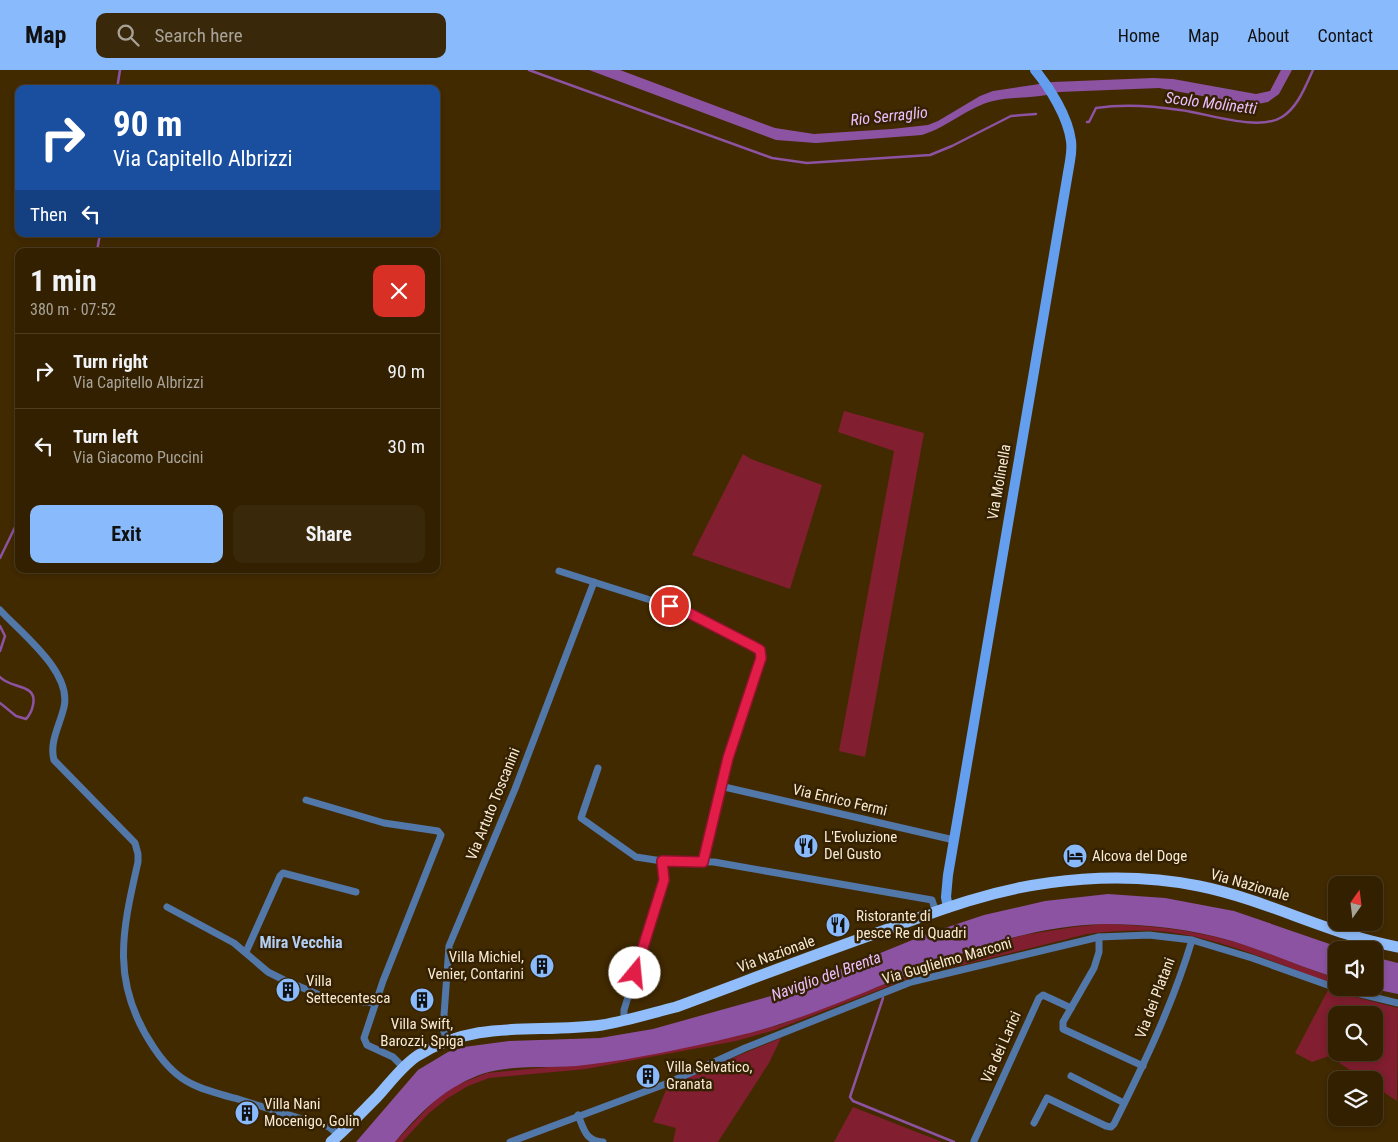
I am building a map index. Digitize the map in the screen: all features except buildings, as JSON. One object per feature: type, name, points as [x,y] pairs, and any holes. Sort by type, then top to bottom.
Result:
[{"type":"main road","name":"Via Nazionale","points":[[335,1138],[378,1096],[403,1067],[416,1057],[447,1040],[500,1030],[602,1025],[676,1007],[948,908],[990,895],[1054,883],[1087,879],[1134,879],[1199,886],[1241,896],[1334,930],[1398,947]]},
{"type":"street","name":"Via Molinella","points":[[948,908],[946,896],[954,840],[1070,161],[1070,136],[1056,104],[1036,71]]},
{"type":"street","points":[[559,571],[685,611],[760,650],[761,658],[720,786],[703,862]]},
{"type":"street","name":"Via Artuto Toscanini","points":[[447,1040],[443,1029],[450,946],[515,789],[594,582]]},
{"type":"street","points":[[0,610],[48,660],[62,680],[65,700],[54,738],[54,760],[135,843],[138,862],[124,924],[124,970],[127,987],[136,1014],[149,1040],[167,1066],[191,1084],[329,1127],[335,1138]]},
{"type":"street","points":[[598,768],[580,818],[636,857],[662,861],[703,862],[932,900],[946,896]]},
{"type":"street","name":"Via Enrico Fermi","points":[[720,786],[954,840]]},
{"type":"street","points":[[306,800],[404,828],[438,831],[441,835],[364,1038],[365,1042],[393,1058],[403,1067]]},
{"type":"street","points":[[624,1020],[624,1010],[664,880],[662,861]]},
{"type":"street","points":[[246,952],[283,873],[356,892]]},
{"type":"street","points":[[932,900],[936,912]]},
{"type":"street","points":[[167,907],[234,943],[268,972],[329,999],[376,1003]]},
{"type":"street","name":"Via Guglielmo Marconi","points":[[510,1142],[578,1115],[668,1083],[745,1048],[911,982],[1099,936],[1149,935],[1192,940],[1252,958],[1336,988],[1398,1003]]},
{"type":"street","points":[[1099,936],[1099,952],[1094,968],[1062,1026],[1066,1031],[1143,1066]]},
{"type":"street","name":"Via dei Platani","points":[[1034,1123],[1047,1098],[1111,1127],[1143,1066],[1169,1005],[1192,940]]},
{"type":"street","name":"Via dei Larici","points":[[974,1141],[1039,998],[1044,995],[1072,1008]]},
{"type":"street","points":[[1071,1076],[1124,1103]]},
{"type":"street","points":[[578,1115],[587,1137],[594,1141],[603,1142]]},
{"type":"shaded area","points":[[844,411],[924,433],[865,757],[839,751],[894,451],[838,432]]},
{"type":"shaded area","points":[[743,454],[751,459],[822,485],[790,589],[692,555]]},
{"type":"shaded area","points":[[1103,924],[1136,925],[1199,933],[1258,949],[1328,975],[1328,982],[1232,947],[1189,936],[1148,931],[1117,931],[1087,934],[910,978],[775,1030],[736,1041],[586,1069],[489,1078],[468,1086],[448,1098],[429,1113],[402,1142],[395,1142],[440,1095],[457,1085],[487,1073],[611,1061],[737,1036],[779,1025],[979,948],[1024,935]]},
{"type":"shaded area","points":[[1328,990],[1328,996],[1351,996],[1398,1008],[1397,1101],[1383,1092],[1383,1071],[1352,1071],[1336,1061],[1383,1061],[1383,1006],[1328,1006],[1328,1056],[1312,1062],[1295,1053]]},
{"type":"shaded area","points":[[781,1038],[769,1063],[718,1142],[673,1142],[676,1128],[653,1122],[668,1085]]},
{"type":"shaded area","points":[[853,1107],[942,1142],[834,1142]]},
{"type":"water","points":[[589,70],[620,70],[775,128],[814,134],[928,125],[980,96],[993,91],[1053,82],[1173,79],[1256,94],[1270,91],[1281,70],[1292,70],[1279,94],[1268,102],[1258,104],[1235,102],[1159,88],[1059,92],[1043,96],[993,101],[966,112],[941,127],[922,135],[816,143],[776,140]]},
{"type":"water","name":"Naviglio del Brenta","points":[[1108,894],[1165,898],[1234,911],[1328,943],[1328,975],[1232,941],[1185,930],[1153,926],[1104,924],[1056,928],[1009,939],[963,953],[829,1007],[737,1036],[662,1053],[604,1063],[497,1070],[485,1073],[471,1078],[446,1092],[425,1110],[395,1142],[356,1142],[418,1070],[448,1052],[464,1047],[509,1041],[600,1038],[653,1029],[785,992],[927,934],[984,915],[1045,901]]},
{"type":"water","points":[[1383,959],[1398,963],[1398,994],[1383,991]]},
{"type":"waterway","points":[[118,85],[120,70]]},
{"type":"waterway","points":[[529,70],[772,158],[807,163],[930,155],[1011,116],[1036,114]]},
{"type":"waterway","name":"Scolo Molinetti","points":[[1087,122],[1089,122],[1096,108],[1127,106],[1170,109],[1246,122],[1260,123],[1272,121],[1288,113],[1300,96],[1313,70]]},
{"type":"waterway","points":[[98,248],[99,237]]},
{"type":"waterway","points":[[0,558],[15,527]]},
{"type":"waterway","points":[[0,626],[5,636],[0,651]]},
{"type":"waterway","points":[[0,677],[4,681],[22,687],[31,693],[33,705],[26,719],[16,716],[0,703]]},
{"type":"waterway","points":[[883,998],[850,1097],[853,1101],[954,1142]]},
{"type":"place","name":"L'Evoluzione Del Gusto","points":[[806,846]]},
{"type":"place","name":"Alcova del Doge","points":[[1075,856]]},
{"type":"place","name":"Ristorante di pesce Re di Quadri","points":[[838,925]]},
{"type":"place","name":"Villa Michiel, Venier, Contarini","points":[[542,966]]},
{"type":"place","name":"Villa Settecentesca","points":[[288,990]]},
{"type":"place","name":"Villa Swift, Barozzi, Spiga","points":[[422,1000]]},
{"type":"place","name":"Villa Selvatico, Granata","points":[[648,1076]]},
{"type":"place","name":"Villa Nani Mocenigo, Golin","points":[[247,1113]]},
{"type":"district","name":"Mira Vecchia","points":[[301,942]]},
{"type":"route","points":[[635,973],[664,880],[662,861],[703,862],[713,813],[728,758],[761,658],[760,650],[685,611],[670,606]]},
{"type":"water label","name":"Rio Serraglio","points":[[889,116]]}]
